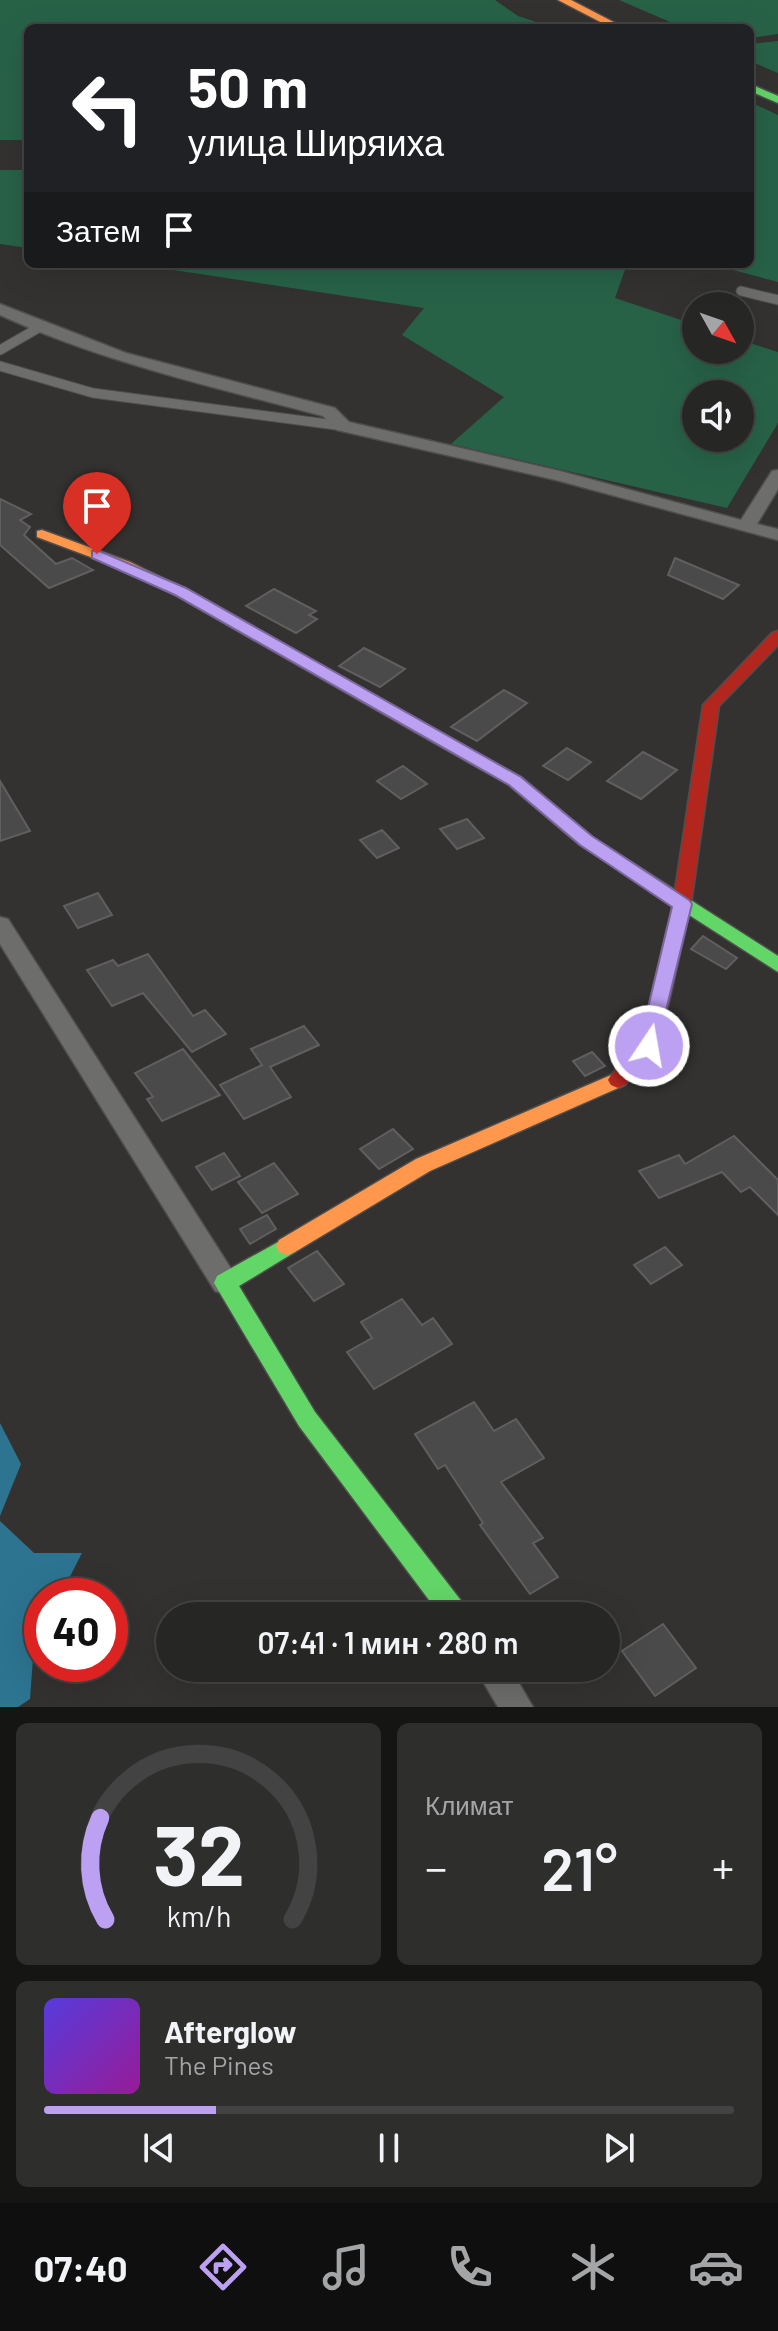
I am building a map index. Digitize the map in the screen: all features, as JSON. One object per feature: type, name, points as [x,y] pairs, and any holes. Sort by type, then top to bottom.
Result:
[{"type":"street","points":[[563,0],[612,24]]},
{"type":"street","points":[[754,89],[778,100]]},
{"type":"street","points":[[0,309],[40,327],[171,370],[329,412],[343,426],[560,476],[778,535]]},
{"type":"street","points":[[747,525],[778,475]]},
{"type":"street","points":[[42,534],[125,565],[180,592],[515,781],[586,841],[778,965]]},
{"type":"street","points":[[225,1283],[423,1165],[617,1081],[649,1046],[682,904],[711,705],[778,636]]},
{"type":"street","points":[[0,925],[307,1419],[446,1602]]},
{"type":"street","points":[[500,1682],[517,1707]]},
{"type":"lane","points":[[741,291],[778,300]]},
{"type":"lane","points":[[0,350],[40,327]]},
{"type":"lane","points":[[0,366],[93,393],[343,426]]},
{"type":"green space","points":[[0,0],[495,0],[518,16],[542,24],[24,24],[24,140],[0,140]]},
{"type":"green space","points":[[619,0],[778,0],[778,34],[754,37],[754,24],[675,24]]},
{"type":"green space","points":[[778,41],[778,73],[754,63],[754,44]]},
{"type":"green space","points":[[754,104],[778,115],[778,282],[726,268],[754,268]]},
{"type":"green space","points":[[0,170],[24,170],[24,247],[0,244]]},
{"type":"green space","points":[[160,268],[626,268],[615,298],[682,320],[682,364],[754,364],[754,344],[778,352],[778,423],[727,508],[451,444],[504,397],[402,335],[424,308]]},
{"type":"water","points":[[0,1423],[21,1464],[0,1516]]},
{"type":"water","points":[[0,1521],[34,1553],[82,1553],[69,1578],[24,1578],[24,1682],[31,1682],[30,1699],[18,1707],[0,1707]]},
{"type":"building","points":[[0,499],[31,514],[20,520],[30,527],[24,535],[56,564],[72,558],[93,570],[49,588],[0,545]]},
{"type":"building","points":[[675,558],[739,585],[723,599],[668,575]]},
{"type":"building","points":[[274,589],[316,611],[309,615],[317,619],[296,633],[246,606]]},
{"type":"building","points":[[364,648],[405,669],[380,687],[339,666]]},
{"type":"building","points":[[504,690],[527,703],[477,741],[451,727]]},
{"type":"building","points":[[567,748],[591,762],[568,780],[543,766]]},
{"type":"building","points":[[643,752],[677,770],[641,799],[607,781]]},
{"type":"building","points":[[403,766],[427,784],[401,799],[377,781]]},
{"type":"building","points":[[0,781],[30,831],[0,841]]},
{"type":"building","points":[[467,819],[484,838],[457,849],[440,829]]},
{"type":"building","points":[[382,830],[399,848],[377,858],[360,840]]},
{"type":"building","points":[[98,893],[112,915],[78,928],[64,906]]},
{"type":"building","points":[[703,936],[737,958],[726,969],[691,949]]},
{"type":"building","points":[[148,954],[193,1016],[205,1010],[226,1034],[192,1052],[143,993],[112,1006],[87,970],[113,960],[118,966]]},
{"type":"building","points":[[304,1026],[319,1045],[270,1067],[291,1097],[244,1119],[220,1085],[262,1065],[251,1049]]},
{"type":"building","points":[[672,1036],[688,1039],[680,1064],[660,1059],[669,1048]]},
{"type":"building","points":[[183,1049],[220,1095],[162,1121],[147,1099],[153,1097],[135,1073]]},
{"type":"building","points":[[592,1052],[605,1066],[585,1076],[573,1061]]},
{"type":"building","points":[[393,1129],[413,1149],[379,1169],[360,1149]]},
{"type":"building","points":[[734,1136],[778,1180],[778,1215],[750,1187],[741,1192],[722,1172],[659,1198],[639,1171],[679,1155],[685,1164]]},
{"type":"building","points":[[224,1153],[240,1176],[212,1190],[196,1167]]},
{"type":"building","points":[[274,1163],[298,1194],[262,1213],[238,1182]]},
{"type":"building","points":[[267,1215],[276,1229],[250,1244],[240,1229]]},
{"type":"building","points":[[665,1247],[682,1265],[651,1284],[634,1265]]},
{"type":"building","points":[[317,1251],[344,1284],[314,1301],[288,1268]]},
{"type":"building","points":[[402,1299],[422,1325],[433,1318],[452,1344],[374,1389],[347,1352],[372,1338],[361,1322]]},
{"type":"building","points":[[474,1402],[494,1431],[516,1419],[544,1458],[501,1482],[543,1538],[533,1543],[558,1577],[530,1594],[480,1525],[483,1523],[445,1465],[438,1469],[415,1434]]},
{"type":"building","points":[[663,1624],[696,1668],[655,1696],[622,1651]]},
{"type":"traffic: fast","points":[[754,89],[778,100]]},
{"type":"traffic: fast","points":[[421,728],[515,781],[586,841],[778,965]]},
{"type":"traffic: fast","points":[[287,1246],[225,1283],[307,1419],[446,1602]]},
{"type":"traffic: slow","points":[[563,0],[612,24]]},
{"type":"traffic: slow","points":[[42,534],[125,565],[180,592],[421,728]]},
{"type":"traffic: slow","points":[[287,1246],[423,1165],[618,1080]]},
{"type":"traffic: jam","points":[[618,1080],[649,1046],[682,904],[711,705],[778,636]]},
{"type":"route","points":[[97,554],[180,592],[515,781],[586,841],[682,904],[649,1046]]}]
